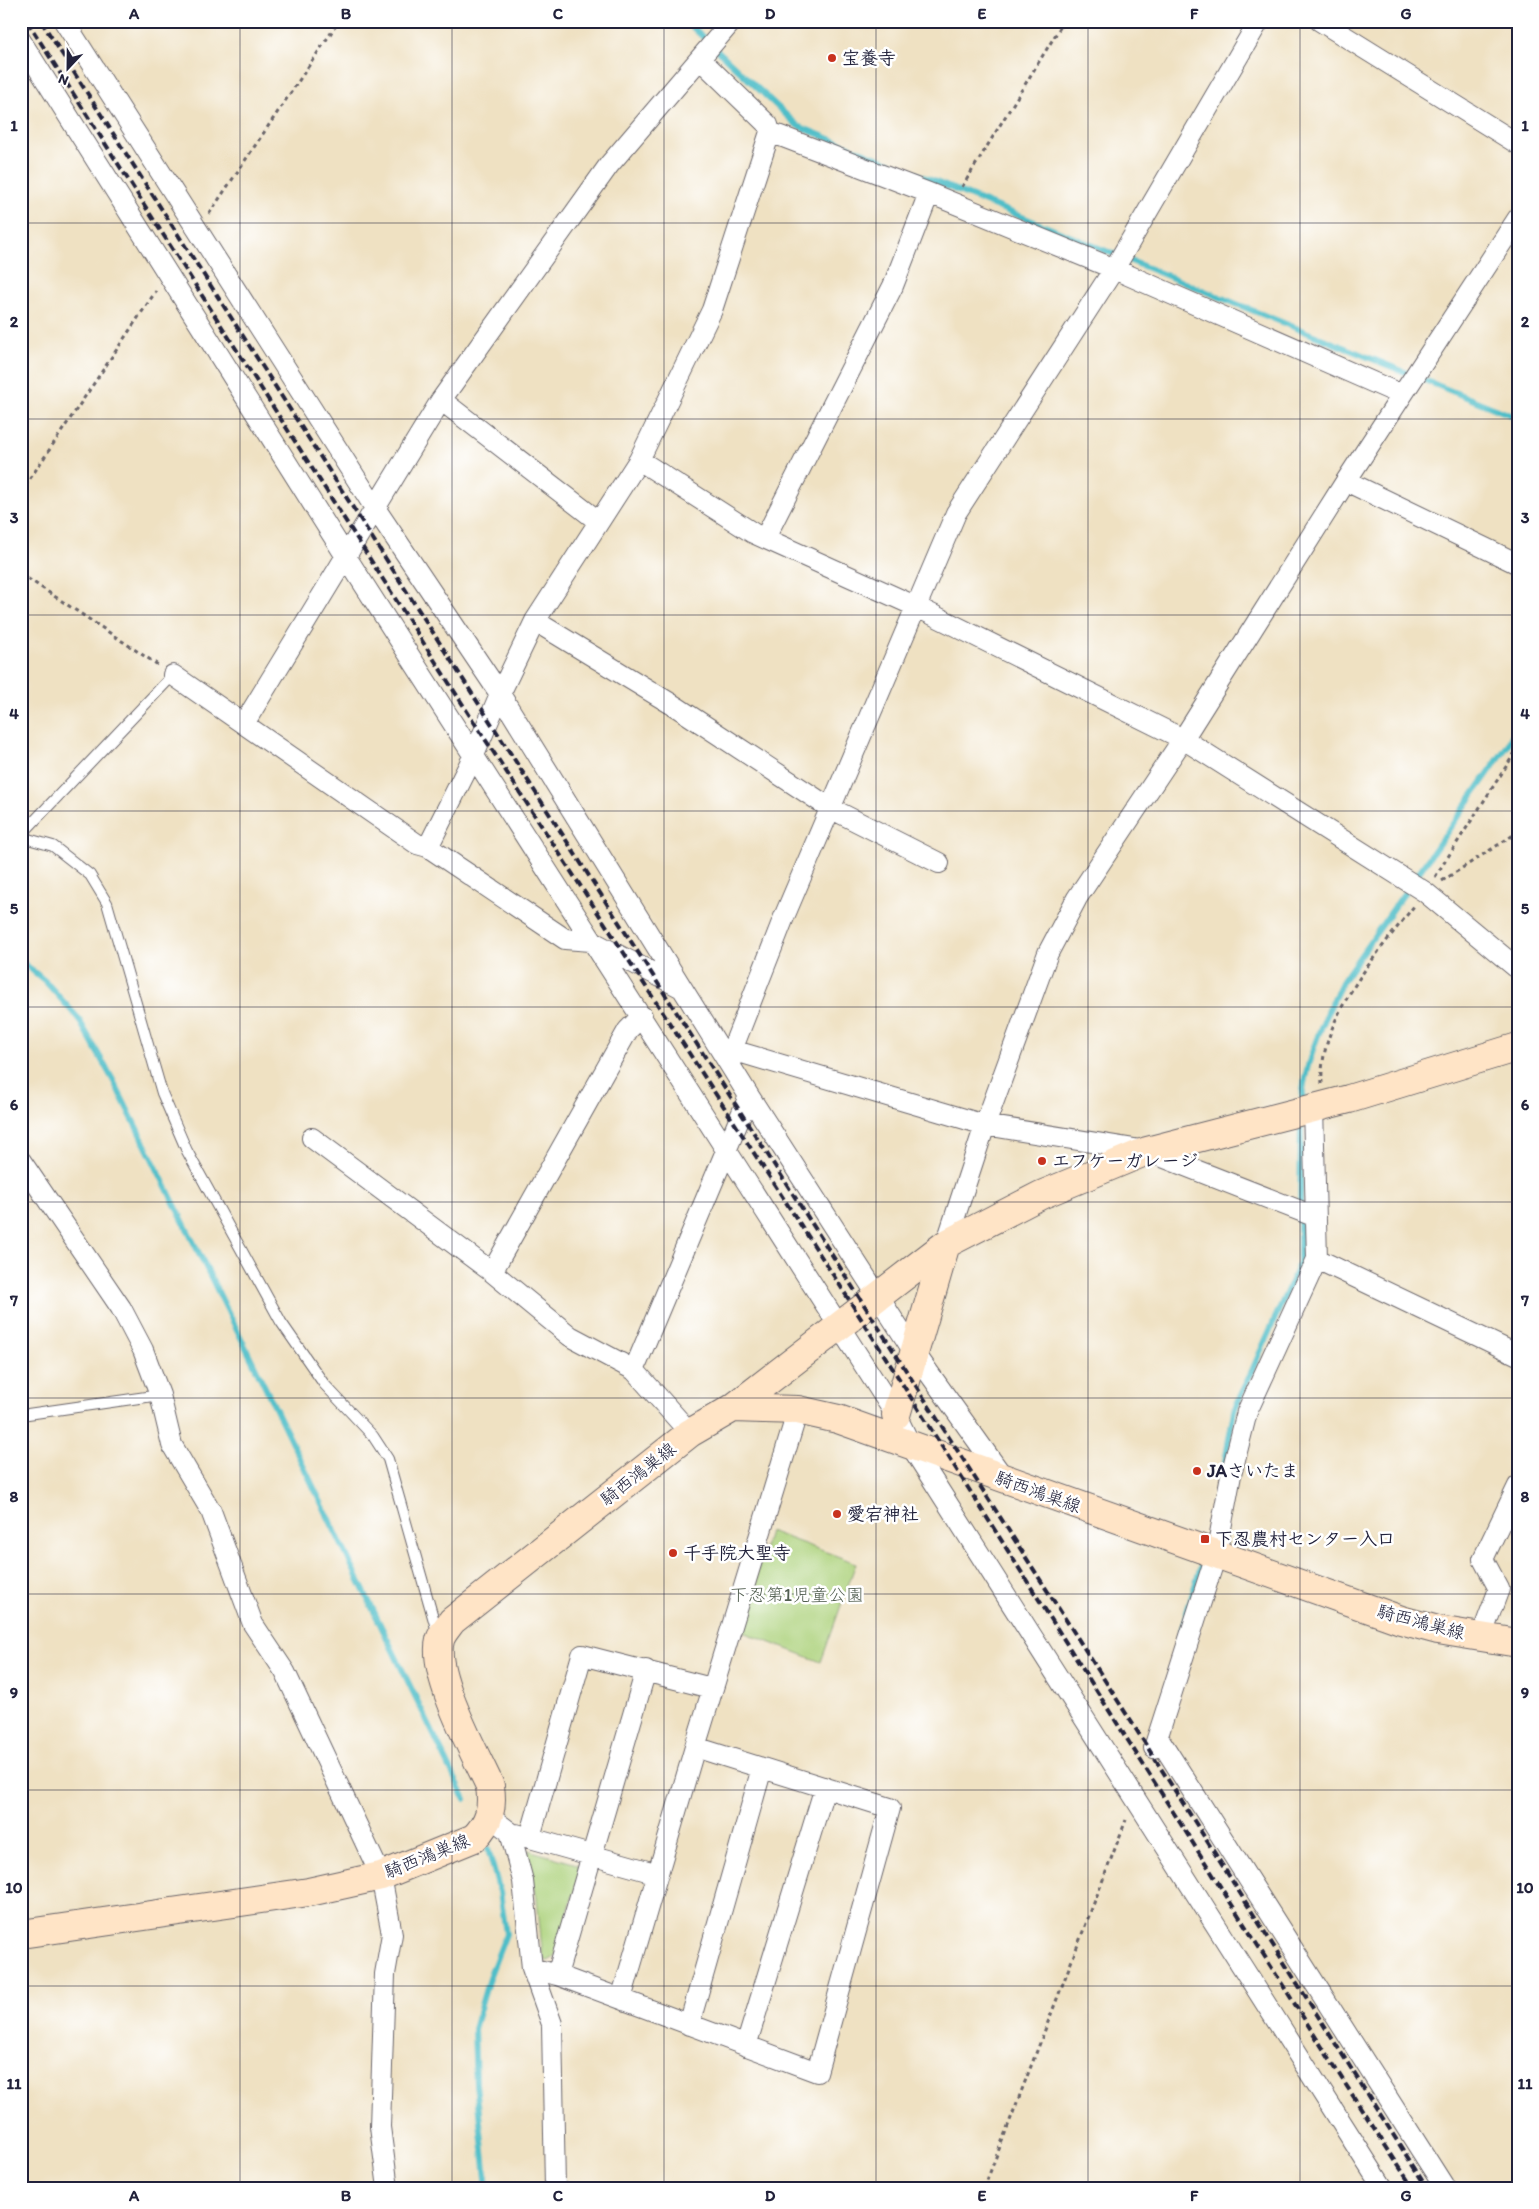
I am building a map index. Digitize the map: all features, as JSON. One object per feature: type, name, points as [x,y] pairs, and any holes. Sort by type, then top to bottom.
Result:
[{"type":"main road","points":[[733,1408],[946,1244],[1041,1195],[1147,1151],[1318,1106],[1518,1047]]},
{"type":"main road","points":[[896,1415],[946,1244]]},
{"type":"main road","name":"騎西鴻巣線","points":[[440,1640],[452,1621],[690,1433],[733,1408],[798,1410],[838,1419],[1006,1481],[1401,1620],[1438,1630],[1518,1643]]},
{"type":"main road","points":[[440,1640],[440,1674],[490,1786],[492,1804],[500,1824]]},
{"type":"main road","name":"騎西鴻巣線","points":[[21,1934],[309,1892],[381,1876],[474,1838],[485,1827],[500,1824]]},
{"type":"street","points":[[64,21],[375,508],[500,694],[680,987],[728,1052],[749,1096],[914,1352],[1006,1481]]},
{"type":"street","points":[[245,722],[440,400],[609,165],[732,21]]},
{"type":"street","points":[[728,1052],[915,606],[956,513],[1114,269],[1259,21]]},
{"type":"street","points":[[1320,21],[1518,144]]},
{"type":"street","points":[[21,40],[590,941],[642,1016],[725,1151],[896,1415],[911,1446],[1136,1796],[1383,2188]]},
{"type":"street","points":[[428,848],[474,755],[500,694],[535,621],[639,460],[712,310],[770,132],[768,125],[700,59]]},
{"type":"street","points":[[770,132],[929,193],[1114,269],[1402,395]]},
{"type":"street","points":[[765,538],[893,286],[929,193]]},
{"type":"street","points":[[946,1244],[986,1125],[1048,953],[1077,898],[1183,740],[1346,480],[1518,218]]},
{"type":"street","points":[[440,400],[598,521]]},
{"type":"street","points":[[639,460],[753,533],[915,606],[1183,740],[1425,892],[1518,969]]},
{"type":"street","points":[[1346,480],[1518,564]]},
{"type":"street","points":[[535,621],[678,708],[830,808],[939,864]]},
{"type":"street","points":[[173,675],[245,722],[417,844],[428,848],[565,939],[590,941],[680,987]]},
{"type":"street","points":[[492,1272],[628,1030],[642,1016]]},
{"type":"street","points":[[728,1052],[986,1125],[1147,1151],[1316,1217]]},
{"type":"street","points":[[634,1370],[749,1096]]},
{"type":"street","points":[[1318,1106],[1317,1259],[1247,1412],[1156,1743],[1445,2188]]},
{"type":"street","points":[[312,1138],[492,1272],[570,1336],[634,1370],[690,1433]]},
{"type":"street","points":[[21,1161],[121,1308],[142,1350],[160,1395],[172,1445],[211,1511],[253,1624],[285,1672],[381,1876],[392,1934],[385,1974],[380,2126],[388,2188]]},
{"type":"street","points":[[1317,1259],[1518,1355]]},
{"type":"street","points":[[621,1999],[712,1688],[798,1410]]},
{"type":"street","points":[[1482,1637],[1499,1589],[1484,1559],[1518,1486]]},
{"type":"street","points":[[530,1838],[582,1655],[712,1688]]},
{"type":"street","points":[[558,1975],[646,1670]]},
{"type":"street","points":[[532,1968],[558,1975],[817,2072],[890,1808],[695,1747]]},
{"type":"street","points":[[690,2025],[762,1768]]},
{"type":"street","points":[[746,2046],[825,1787]]},
{"type":"street","points":[[500,1824],[530,1838],[658,1874]]},
{"type":"street","points":[[500,1824],[523,1881],[532,1968],[552,2024],[555,2188]]},
{"type":"lane","points":[[173,675],[21,836],[53,846],[61,852],[90,875],[107,903],[162,1093],[184,1142],[281,1322],[324,1384],[373,1436],[388,1459],[440,1640]]},
{"type":"lane","points":[[21,1415],[160,1395]]},
{"type":"path","points":[[197,232],[339,21]]},
{"type":"path","points":[[952,203],[1064,21]]},
{"type":"path","points":[[21,492],[168,272]]},
{"type":"path","points":[[21,574],[173,675]]},
{"type":"path","points":[[1318,1106],[1325,1049],[1348,997],[1364,972],[1425,892],[1518,748]]},
{"type":"path","points":[[1425,892],[1518,832]]},
{"type":"path","points":[[984,2188],[1136,1796]]},
{"type":"green space","name":"下忍第1児童公園","points":[[769,1531],[856,1563],[821,1662],[740,1631]]},
{"type":"green space","points":[[528,1850],[577,1864],[580,1871],[555,1957],[548,1961],[543,1959],[537,1899]]},
{"type":"waterway","points":[[686,21],[798,126],[1518,418]]},
{"type":"waterway","points":[[1302,1105],[1303,1090],[1310,1058],[1342,982],[1508,745],[1518,720]]},
{"type":"waterway","points":[[21,961],[45,981],[78,1018],[113,1080],[248,1352],[465,1799]]},
{"type":"waterway","points":[[1225,1461],[1234,1411],[1300,1262],[1301,1118]]},
{"type":"waterway","points":[[1180,1635],[1204,1556]]},
{"type":"waterway","points":[[487,2188],[476,2084],[474,2029],[489,1978],[506,1934],[500,1892],[488,1849]]},
{"type":"railway","points":[[27,21],[472,719],[841,1287],[1413,2188]]},
{"type":"railway","points":[[41,21],[1134,1726],[1427,2188]]},
{"type":"place","name":"宝養寺","points":[[832,58]]},
{"type":"place","name":"エフケーガレージ","points":[[1042,1161]]},
{"type":"place","name":"JAさいたま","points":[[1197,1471]]},
{"type":"place","name":"愛宕神社","points":[[837,1514]]},
{"type":"place","name":"下忍農村センター入口","points":[[1205,1539]]},
{"type":"place","name":"千手院大聖寺","points":[[673,1553]]}]
